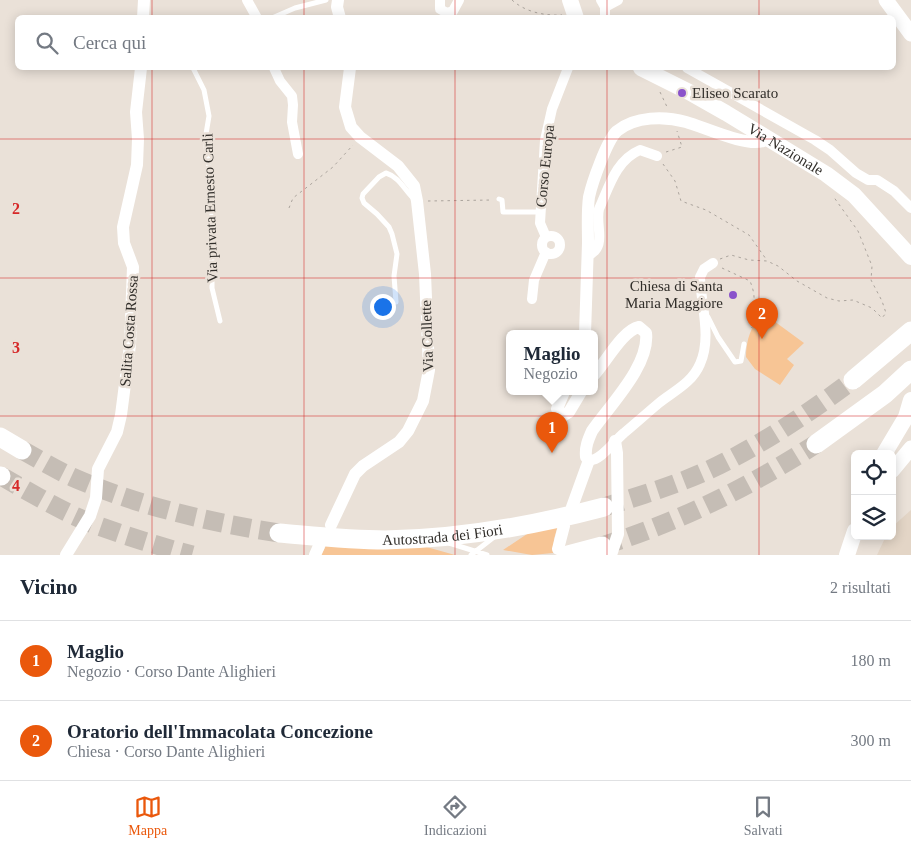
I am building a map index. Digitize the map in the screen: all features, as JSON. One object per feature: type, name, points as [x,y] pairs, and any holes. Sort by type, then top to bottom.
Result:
[{"type":"highway","points":[[853,380],[911,331]]},
{"type":"highway","points":[[816,444],[885,394],[911,370]]},
{"type":"highway","points":[[0,437],[22,450]]},
{"type":"highway","name":"Autostrada dei Fiori","points":[[279,533],[344,539],[433,538],[503,530],[604,507]]},
{"type":"highway","points":[[563,552],[607,550]]},
{"type":"main road","points":[[886,0],[911,34]]},
{"type":"main road","name":"Via Nazionale","points":[[645,70],[689,92],[766,136],[826,174],[854,195],[911,257]]},
{"type":"main road","points":[[886,450],[906,417],[911,400]]},
{"type":"main road","points":[[896,466],[911,448]]},
{"type":"main road","points":[[847,555],[852,540]]},
{"type":"street","points":[[143,15],[144,0]]},
{"type":"street","points":[[246,0],[255,15]]},
{"type":"street","points":[[338,0],[340,15]]},
{"type":"street","points":[[440,0],[440,9],[447,13],[453,11],[459,0]]},
{"type":"street","points":[[604,8],[618,0]]},
{"type":"street","name":"Salita Costa Rossa","points":[[66,555],[90,516],[96,498],[98,469],[117,432],[121,415],[130,345],[133,267],[124,243],[123,227],[138,165],[136,112],[141,70]]},
{"type":"street","points":[[275,70],[280,81],[292,96],[292,122],[298,154]]},
{"type":"street","name":"Via Collette","points":[[330,525],[355,474],[363,466],[399,442],[408,431],[420,411],[426,391],[429,370],[428,322],[418,201],[414,186],[408,177],[398,166],[360,137],[351,127],[346,114],[350,70]]},
{"type":"street","name":"Corso Europa","points":[[546,237],[540,224],[545,140],[552,109],[567,70]]},
{"type":"street","points":[[691,70],[815,140],[830,150],[856,173],[868,180],[876,180],[886,186],[910,206]]},
{"type":"street","points":[[585,330],[589,197],[612,136],[632,121],[666,118],[753,143],[763,141],[766,136]]},
{"type":"street","points":[[587,256],[596,252],[599,245],[599,209],[621,163],[634,152],[640,150],[657,156]]},
{"type":"street","name":"Corso Europa","points":[[546,237],[552,236],[557,238],[560,246],[554,253],[546,252]]},
{"type":"street","name":"Corso Europa","points":[[546,237],[542,245],[546,252]]},
{"type":"street","name":"Corso Europa","points":[[532,299],[534,280],[546,252]]},
{"type":"street","points":[[589,460],[598,458],[660,403],[685,386],[700,365],[706,337],[700,277],[704,269],[713,262]]},
{"type":"street","points":[[589,460],[586,457],[585,450],[592,431],[642,361],[647,344],[646,333],[639,327],[632,328],[620,340],[598,371]]},
{"type":"street","points":[[563,395],[557,409],[564,415],[569,412],[579,395]]},
{"type":"street","points":[[607,550],[618,534],[617,453],[615,441]]},
{"type":"street","points":[[572,507],[589,460]]},
{"type":"street","points":[[563,552],[564,526]]},
{"type":"lane","points":[[279,15],[303,5],[326,0]]},
{"type":"lane","name":"Via privata Ernesto Carli","points":[[194,70],[204,90],[209,116],[205,140],[212,188],[212,288],[220,321]]},
{"type":"lane","name":"Via Collette","points":[[396,302],[394,276],[397,254],[392,234],[389,227],[378,214],[364,203],[362,198],[363,194],[379,177],[386,173],[395,177],[413,198],[418,201]]},
{"type":"lane","points":[[499,199],[502,200],[503,212],[540,212]]},
{"type":"lane","points":[[701,292],[711,324],[735,362],[741,361],[744,344]]},
{"type":"lane","points":[[472,554],[503,530]]},
{"type":"lane","points":[[433,538],[472,554],[487,555]]},
{"type":"path","points":[[512,0],[520,7],[550,15],[574,11]]},
{"type":"path","points":[[658,86],[674,120],[682,146],[657,156],[675,181],[681,201],[706,210],[749,234],[767,261]]},
{"type":"path","points":[[290,208],[293,198],[333,166],[360,137]]},
{"type":"path","points":[[713,262],[731,255],[767,261],[778,266],[797,281],[827,298],[839,301],[853,300],[872,308],[882,318],[886,313],[871,280],[872,266],[858,231],[834,197],[827,183],[826,174]]},
{"type":"path","points":[[418,201],[499,199]]},
{"type":"path","points":[[713,262],[750,281],[754,296],[754,309],[750,315],[752,328]]},
{"type":"shaded area","points":[[763,313],[804,343],[787,359],[794,365],[780,385],[755,369],[746,357],[750,333]]},
{"type":"shaded area","points":[[911,510],[911,555],[877,555],[884,540],[896,540],[896,523]]},
{"type":"shaded area","points":[[558,525],[553,553],[532,555],[503,550],[530,532]]},
{"type":"shaded area","points":[[327,544],[423,546],[455,555],[321,555]]},
{"type":"tunnel","points":[[604,507],[681,482],[725,462],[791,424],[853,380]]},
{"type":"tunnel","points":[[602,546],[659,526],[713,502],[765,475],[816,444]]},
{"type":"tunnel","points":[[22,450],[72,477],[148,505],[226,524],[279,533]]},
{"type":"tunnel","points":[[1,476],[58,508],[93,524],[142,541],[192,555]]},
{"type":"place","name":"Eliseo Scarato","points":[[682,93]]},
{"type":"place","name":"Chiesa di Santa Maria Maggiore","points":[[733,295]]},
{"type":"place","name":"Oratorio dell'Immacolata Concezione","points":[[762,339]]},
{"type":"place","name":"Maglio","points":[[552,453]]}]
